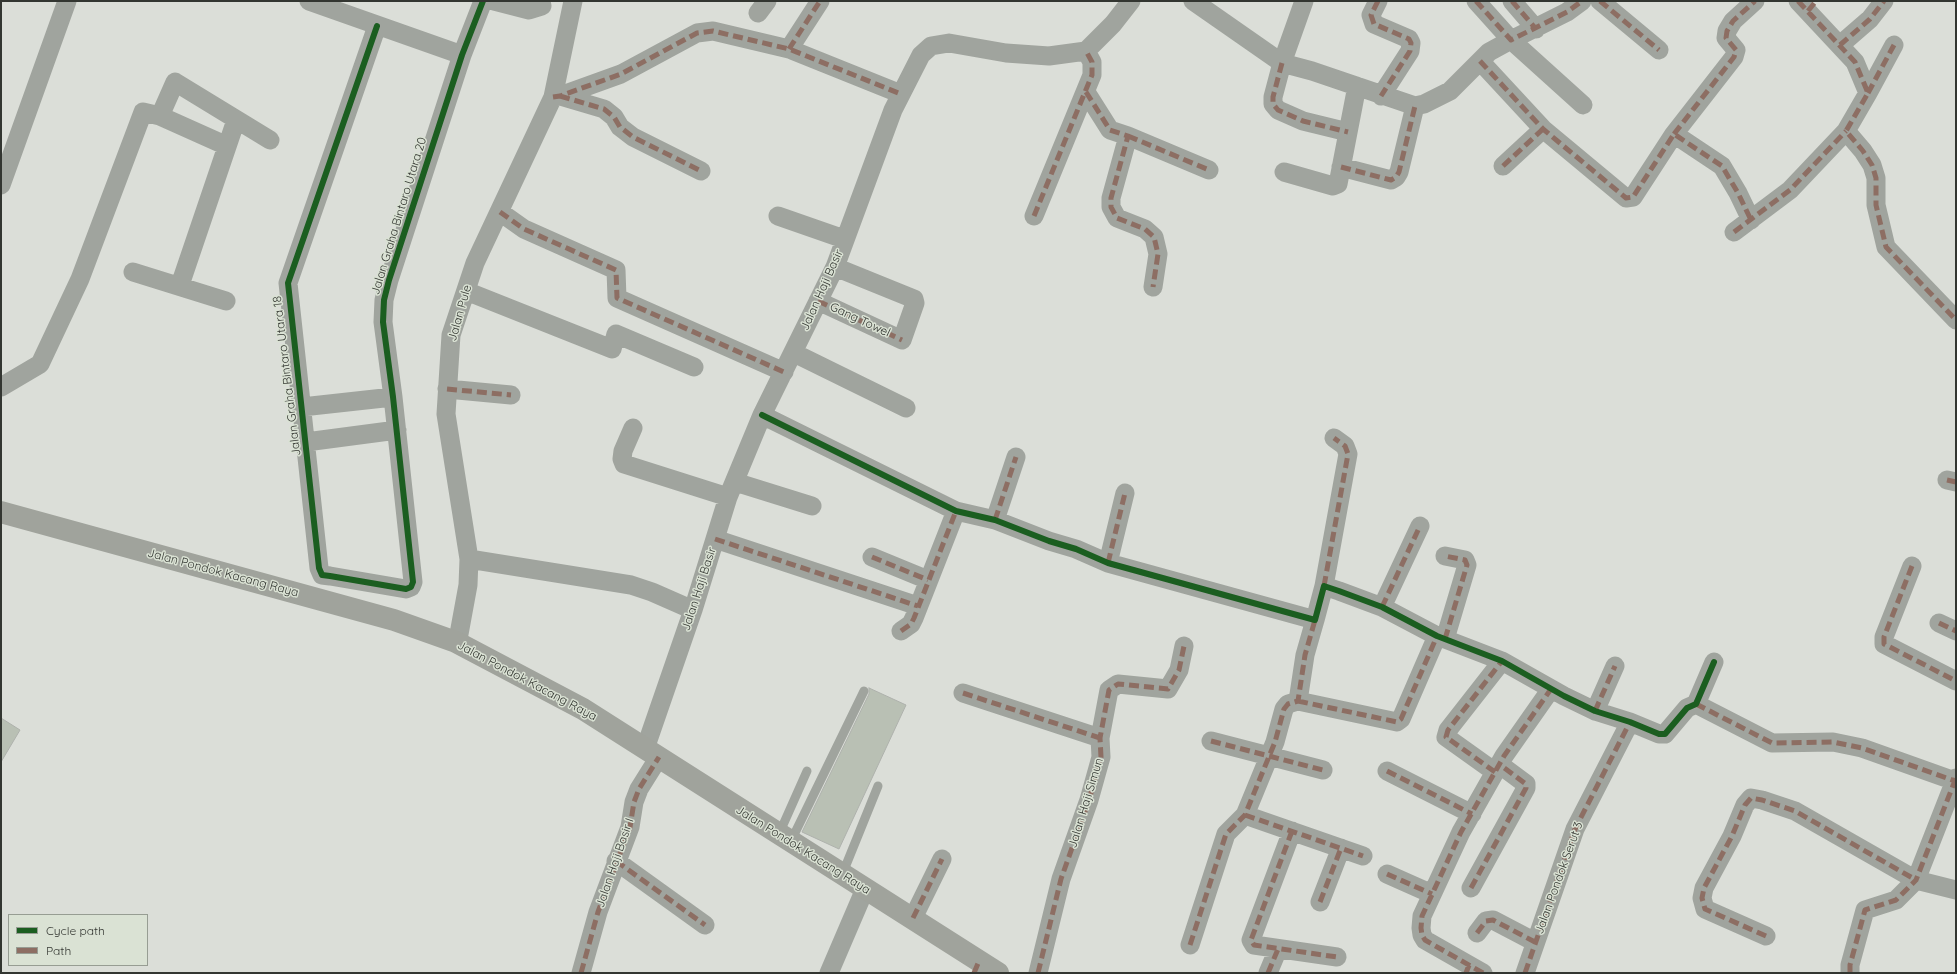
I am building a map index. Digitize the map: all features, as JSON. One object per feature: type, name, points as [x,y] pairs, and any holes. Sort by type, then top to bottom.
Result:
[{"type":"main road","name":"Jalan Pondok Kacang Raya","points":[[1,512],[394,620],[456,642],[583,709],[784,839],[912,918],[976,967],[998,973]]},
{"type":"street","points":[[1,185],[67,1]]},
{"type":"street","points":[[310,1],[462,55]]},
{"type":"street","name":"Jalan Graha Bintaro Utara 20","points":[[411,587],[413,582],[394,397],[383,322],[384,300],[389,280],[462,55],[483,1]]},
{"type":"street","points":[[494,1],[530,10],[542,6],[542,1]]},
{"type":"street","name":"Jalan Pule","points":[[456,642],[459,634],[468,585],[469,559],[446,414],[451,335],[475,263],[557,96],[573,1]]},
{"type":"street","points":[[789,49],[820,1]]},
{"type":"street","points":[[1034,216],[1092,75],[1092,62],[1086,51],[1113,24],[1131,1]]},
{"type":"street","points":[[1193,1],[1282,63],[1415,106],[1424,104],[1450,91],[1489,52],[1536,29],[1567,12],[1582,1]]},
{"type":"street","points":[[1304,1],[1282,63],[1273,96],[1273,104],[1278,110],[1303,120],[1348,132]]},
{"type":"street","points":[[1378,1],[1371,15],[1374,24],[1409,39],[1411,44],[1410,51],[1381,96]]},
{"type":"street","points":[[1476,1],[1511,40],[1583,105]]},
{"type":"street","points":[[1512,1],[1536,29]]},
{"type":"street","points":[[1600,1],[1659,50]]},
{"type":"street","points":[[1480,61],[1543,129],[1629,199],[1633,197],[1674,134],[1734,57],[1736,50],[1726,38],[1727,31],[1733,21],[1755,1]]},
{"type":"street","points":[[1840,45],[1870,19],[1884,1]]},
{"type":"street","points":[[1807,4],[1855,62],[1868,93]]},
{"type":"street","name":"Jalan Graha Bintaro Utara 18","points":[[377,26],[288,283],[319,568],[322,575],[406,589],[411,587]]},
{"type":"street","points":[[557,96],[621,74],[697,33],[713,32],[789,49],[901,94]]},
{"type":"street","name":"Jalan Haji Basir","points":[[652,753],[693,610],[732,489],[762,415],[794,353],[835,267],[844,239],[893,110],[921,55],[931,46],[949,44],[1049,56],[1086,51]]},
{"type":"street","points":[[1734,232],[1790,190],[1846,131],[1894,45]]},
{"type":"street","points":[[160,116],[175,82],[270,140]]},
{"type":"street","points":[[1284,172],[1336,186],[1338,184],[1357,86]]},
{"type":"street","points":[[1086,92],[1110,130],[1209,170]]},
{"type":"street","points":[[557,96],[604,109],[614,117],[620,127],[633,137],[702,171]]},
{"type":"street","points":[[1341,167],[1391,180],[1396,177],[1399,172],[1415,106]]},
{"type":"street","points":[[1,388],[40,364],[80,279],[144,112],[160,116],[227,146]]},
{"type":"street","points":[[180,285],[236,120]]},
{"type":"street","points":[[1503,166],[1543,129]]},
{"type":"street","points":[[1846,131],[1872,164],[1876,178],[1876,205],[1886,246],[1956,320]]},
{"type":"street","points":[[1674,134],[1722,166],[1738,193],[1751,220]]},
{"type":"street","points":[[1128,136],[1111,207],[1117,218],[1145,229],[1154,237],[1158,254],[1153,287]]},
{"type":"street","points":[[500,212],[524,230],[616,270],[617,298],[784,372]]},
{"type":"street","points":[[778,216],[844,239]]},
{"type":"street","name":"Gang Towel","points":[[818,301],[902,340],[915,302],[914,299],[835,267]]},
{"type":"street","points":[[133,272],[180,285],[226,301]]},
{"type":"street","points":[[466,291],[612,349],[616,334],[694,367]]},
{"type":"street","points":[[794,353],[906,408]]},
{"type":"street","points":[[447,389],[511,395]]},
{"type":"street","points":[[302,407],[394,397]]},
{"type":"street","points":[[762,415],[956,511],[995,520],[1049,541],[1076,549],[1108,563],[1315,620]]},
{"type":"street","points":[[633,428],[623,451],[622,459],[624,464],[812,506]]},
{"type":"street","points":[[306,442],[397,430]]},
{"type":"street","points":[[1298,701],[1305,655],[1324,586],[1348,454],[1345,446],[1334,438]]},
{"type":"street","points":[[995,520],[1016,457]]},
{"type":"street","points":[[1108,563],[1125,493]]},
{"type":"street","points":[[901,631],[911,624],[956,511]]},
{"type":"street","points":[[1382,607],[1420,526]]},
{"type":"street","points":[[715,539],[918,606]]},
{"type":"street","points":[[1190,945],[1226,834],[1245,815],[1277,736],[1284,709],[1288,704],[1298,701],[1397,722],[1401,719],[1441,638],[1467,565],[1464,560],[1445,556]]},
{"type":"street","points":[[872,557],[928,580]]},
{"type":"street","points":[[469,559],[631,585],[652,592],[693,610]]},
{"type":"street","points":[[1912,566],[1884,637],[1884,644],[1956,681]]},
{"type":"street","points":[[1324,586],[1382,607],[1441,638],[1502,661],[1551,689],[1595,710],[1630,722],[1651,732],[1665,734],[1687,708],[1696,704],[1714,662]]},
{"type":"street","points":[[1939,623],[1956,631]]},
{"type":"street","name":"Jalan Haji Simun","points":[[1038,973],[1061,879],[1089,800],[1102,757],[1100,738],[1109,690],[1118,684],[1168,689],[1179,670],[1184,646]]},
{"type":"street","points":[[1471,888],[1526,788],[1526,784],[1446,737],[1448,730],[1502,661]]},
{"type":"street","points":[[1595,710],[1615,666]]},
{"type":"street","points":[[1473,970],[1425,940],[1422,935],[1422,916],[1472,814],[1497,768],[1551,689]]},
{"type":"street","points":[[963,693],[1100,738]]},
{"type":"street","points":[[1696,704],[1772,743],[1833,742],[1862,748],[1956,780],[1916,880],[1896,900],[1865,910],[1850,965],[1850,973]]},
{"type":"street","name":"Jalan Pondok Serut 3","points":[[1525,973],[1575,830],[1630,722]]},
{"type":"street","points":[[1210,741],[1323,770]]},
{"type":"street","name":"Jalan Haji Basir I","points":[[581,973],[598,912],[630,827],[634,802],[652,753]]},
{"type":"street","points":[[1387,771],[1472,814]]},
{"type":"street","points":[[1766,936],[1705,909],[1702,898],[1704,888],[1732,836],[1745,805],[1751,798],[1795,811],[1916,880],[1956,890]]},
{"type":"street","points":[[1245,815],[1363,856]]},
{"type":"street","points":[[1292,831],[1251,940],[1254,945],[1337,957]]},
{"type":"street","points":[[1320,902],[1341,848]]},
{"type":"street","points":[[912,918],[942,859]]},
{"type":"street","points":[[616,861],[705,925]]},
{"type":"street","points":[[1387,874],[1432,894]]},
{"type":"street","points":[[829,973],[865,889]]},
{"type":"street","points":[[1477,933],[1486,921],[1493,920],[1535,942]]},
{"type":"street","points":[[1268,973],[1278,949]]},
{"type":"lane","points":[[784,839],[864,691]]},
{"type":"lane","points":[[784,839],[807,771]]},
{"type":"lane","points":[[842,875],[878,786]]},
{"type":"building","points":[[869,688],[906,705],[839,849],[802,832],[869,694]]},
{"type":"building","points":[[1,718],[20,730],[1,762]]},
{"type":"marked path","points":[[789,49],[820,1]]},
{"type":"marked path","points":[[1378,1],[1371,15],[1374,24],[1409,39],[1411,43],[1410,51],[1381,96]]},
{"type":"marked path","points":[[1476,1],[1511,40],[1567,12],[1582,1]]},
{"type":"marked path","points":[[1512,1],[1536,29]]},
{"type":"marked path","points":[[1600,1],[1659,50]]},
{"type":"marked path","points":[[1674,134],[1734,57],[1736,50],[1726,38],[1727,31],[1733,21],[1755,1]]},
{"type":"marked path","points":[[1798,1],[1855,62],[1868,93],[1846,131],[1863,151],[1872,165],[1876,178],[1876,205],[1886,247],[1956,320]]},
{"type":"marked path","points":[[1808,11],[1816,1]]},
{"type":"marked path","points":[[1840,45],[1870,19],[1884,1]]},
{"type":"marked path","points":[[553,97],[560,96],[621,74],[697,33],[713,31],[789,49],[901,94]]},
{"type":"marked path","points":[[1868,93],[1894,45]]},
{"type":"marked path","points":[[1034,216],[1092,75],[1092,62],[1086,51]]},
{"type":"marked path","points":[[1480,61],[1543,129],[1626,198],[1633,197],[1674,134],[1722,166],[1738,193],[1751,220]]},
{"type":"marked path","points":[[1282,63],[1273,97],[1273,104],[1278,110],[1303,121],[1348,132]]},
{"type":"marked path","points":[[1086,92],[1110,130],[1128,136],[1111,198],[1111,207],[1117,218],[1145,229],[1154,237],[1158,254],[1153,287]]},
{"type":"marked path","points":[[560,96],[604,109],[614,117],[620,127],[633,137],[701,171]]},
{"type":"marked path","points":[[1341,167],[1391,180],[1396,177],[1399,172],[1415,106]]},
{"type":"marked path","points":[[1503,166],[1543,129]]},
{"type":"marked path","points":[[1734,232],[1790,190],[1846,131]]},
{"type":"marked path","points":[[1128,136],[1209,170]]},
{"type":"marked path","points":[[500,212],[524,229],[616,270],[617,298],[784,372]]},
{"type":"marked path","points":[[818,301],[902,340]]},
{"type":"marked path","points":[[447,389],[511,395]]},
{"type":"marked path","points":[[1324,586],[1348,454],[1345,446],[1334,438]]},
{"type":"marked path","points":[[995,520],[1016,457]]},
{"type":"marked path","points":[[1947,480],[1956,482]]},
{"type":"marked path","points":[[1108,563],[1125,493]]},
{"type":"marked path","points":[[901,631],[911,624],[914,618],[956,511]]},
{"type":"marked path","points":[[1382,607],[1420,526]]},
{"type":"marked path","points":[[715,539],[918,606]]},
{"type":"marked path","points":[[1445,556],[1465,560],[1467,565],[1445,639]]},
{"type":"marked path","points":[[872,557],[928,580]]},
{"type":"marked path","points":[[1912,566],[1884,637],[1884,644],[1956,681]]},
{"type":"marked path","points":[[1190,945],[1226,834],[1245,815],[1275,742],[1284,709],[1288,704],[1298,701],[1305,655],[1315,620]]},
{"type":"marked path","points":[[1939,623],[1956,631]]},
{"type":"marked path","points":[[1298,701],[1397,722],[1401,719],[1437,636]]},
{"type":"marked path","points":[[1038,973],[1061,879],[1089,800],[1101,757],[1100,738],[1109,690],[1118,684],[1168,689],[1179,670],[1184,646]]},
{"type":"marked path","points":[[1495,772],[1446,737],[1448,730],[1502,661]]},
{"type":"marked path","points":[[1595,711],[1615,666]]},
{"type":"marked path","points":[[1483,973],[1425,940],[1422,935],[1421,928],[1422,916],[1461,832],[1504,756],[1551,689]]},
{"type":"marked path","points":[[963,693],[1100,738]]},
{"type":"marked path","points":[[1696,704],[1772,743],[1833,742],[1862,748],[1955,781]]},
{"type":"marked path","points":[[1525,973],[1575,829],[1630,722]]},
{"type":"marked path","points":[[1211,741],[1323,770]]},
{"type":"marked path","points":[[581,973],[598,912],[630,827],[634,802],[639,789],[659,757]]},
{"type":"marked path","points":[[1471,888],[1526,788],[1526,784],[1499,764]]},
{"type":"marked path","points":[[1387,771],[1472,814]]},
{"type":"marked path","points":[[1850,973],[1850,965],[1865,910],[1896,900],[1916,880],[1956,778]]},
{"type":"marked path","points":[[1766,936],[1705,909],[1702,898],[1704,888],[1732,836],[1745,805],[1751,798],[1795,811],[1916,880]]},
{"type":"marked path","points":[[1245,815],[1363,856]]},
{"type":"marked path","points":[[1292,831],[1251,940],[1254,945],[1337,957]]},
{"type":"marked path","points":[[1320,902],[1341,848]]},
{"type":"marked path","points":[[913,918],[942,859]]},
{"type":"marked path","points":[[616,861],[705,925]]},
{"type":"marked path","points":[[1387,874],[1432,894]]},
{"type":"marked path","points":[[1477,933],[1486,921],[1493,920],[1535,942]]},
{"type":"marked path","points":[[1268,973],[1278,949]]},
{"type":"marked path","points":[[974,973],[979,961]]},
{"type":"marked path","points":[[1466,973],[1469,965]]},
{"type":"cycle path","points":[[377,26],[288,283],[319,568],[322,575],[406,589],[411,587],[413,582],[393,397],[383,322],[384,300],[389,280],[462,55],[483,1]]},
{"type":"cycle path","points":[[762,415],[956,511],[995,520],[1049,541],[1076,549],[1108,563],[1315,620],[1324,586],[1339,591],[1382,607],[1437,636],[1502,661],[1564,696],[1595,711],[1630,722],[1659,734],[1665,734],[1687,708],[1696,704],[1714,662]]}]
